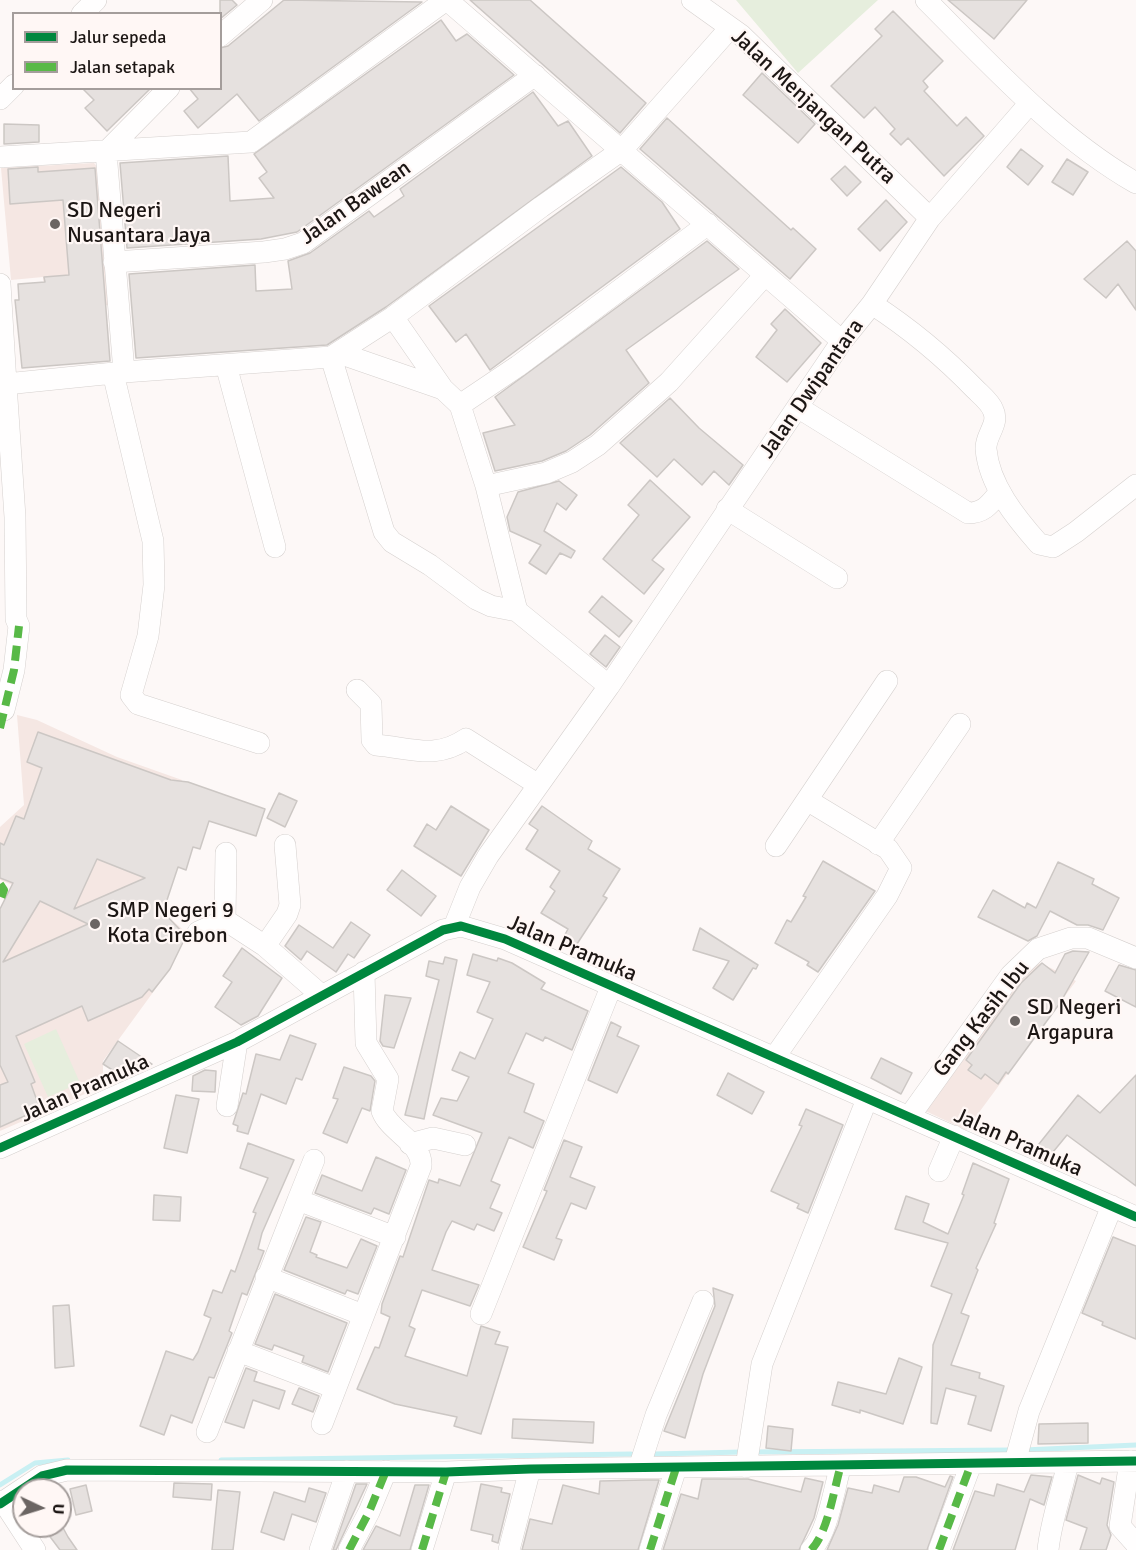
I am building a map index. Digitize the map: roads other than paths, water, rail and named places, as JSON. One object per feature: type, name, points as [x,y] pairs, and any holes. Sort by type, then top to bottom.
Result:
[{"type":"street","points":[[84,12],[96,0]]},
{"type":"street","points":[[222,34],[262,0]]},
{"type":"street","points":[[0,158],[251,142],[447,0],[842,341]]},
{"type":"street","name":"Jalan Menjangan Putra","points":[[692,0],[741,34],[930,218]]},
{"type":"street","points":[[926,0],[1029,103],[1113,170],[1136,183]]},
{"type":"street","points":[[335,355],[393,317],[622,150],[730,28]]},
{"type":"street","name":"Jalan Bawean","points":[[114,262],[264,252],[303,243],[536,75]]},
{"type":"street","points":[[0,99],[12,87]]},
{"type":"street","points":[[167,90],[106,152],[114,262],[118,372],[153,541],[153,585],[148,636],[130,694],[132,700],[138,704],[259,743]]},
{"type":"street","name":"Jalan Dwipantara","points":[[454,927],[475,877],[537,784],[609,686],[727,509],[799,408],[842,341],[872,304],[930,218],[1029,103]]},
{"type":"street","points":[[460,405],[518,366],[708,224]]},
{"type":"street","points":[[486,486],[546,473],[572,462],[598,445],[669,382],[765,275]]},
{"type":"street","points":[[0,284],[3,384],[15,517],[16,619],[19,626],[14,670],[4,710]]},
{"type":"street","points":[[872,304],[896,319],[955,369],[993,407],[996,417],[986,447],[999,493],[1039,544],[1053,547],[1136,485]]},
{"type":"street","points":[[393,317],[443,389],[460,405],[486,486],[517,611]]},
{"type":"street","points":[[335,355],[384,532],[393,542],[430,565],[476,599],[490,606],[517,611],[609,686]]},
{"type":"street","points":[[3,384],[118,372],[335,355],[443,389]]},
{"type":"street","points":[[226,365],[275,547]]},
{"type":"street","points":[[799,408],[968,513],[977,513],[987,508],[999,493]]},
{"type":"street","points":[[727,509],[837,578]]},
{"type":"street","points":[[776,846],[887,681]]},
{"type":"street","points":[[357,690],[371,704],[372,740],[376,745],[433,752],[444,751],[466,739],[537,784]]},
{"type":"street","points":[[878,844],[960,724]]},
{"type":"street","points":[[774,1058],[887,896],[902,868],[888,849],[807,800]]},
{"type":"street","points":[[265,946],[287,914],[290,905],[285,845]]},
{"type":"street","points":[[225,920],[226,853]]},
{"type":"street","points":[[225,920],[265,946],[321,995]]},
{"type":"street","points":[[198,932],[225,920]]},
{"type":"street","name":"Jalan Pramuka","points":[[0,1148],[237,1042],[364,972],[454,927],[505,939],[1136,1217]]},
{"type":"street","name":"Gang Kasih Ibu","points":[[909,1117],[1011,975],[1038,949],[1071,938],[1088,938],[1136,958]]},
{"type":"street","points":[[322,1424],[395,1238],[422,1158],[389,1123],[382,1111],[388,1079],[366,1043],[364,972]]},
{"type":"street","points":[[481,1314],[611,987]]},
{"type":"street","points":[[227,1106],[237,1042]]},
{"type":"street","points":[[746,1467],[762,1364],[867,1099]]},
{"type":"street","points":[[939,1171],[954,1136]]},
{"type":"street","points":[[410,1144],[433,1138],[465,1145]]},
{"type":"street","points":[[207,1432],[266,1277],[314,1160]]},
{"type":"street","points":[[297,1200],[395,1238]]},
{"type":"street","points":[[1015,1462],[1029,1411],[1112,1206]]},
{"type":"street","points":[[266,1277],[363,1315]]},
{"type":"street","points":[[639,1468],[656,1415],[703,1301]]},
{"type":"street","points":[[238,1352],[335,1388]]},
{"type":"street","points":[[35,1550],[2,1502],[42,1476],[67,1470],[446,1472],[1133,1461],[1120,1526],[1136,1544]]},
{"type":"street","points":[[1048,1550],[1052,1517],[1063,1486],[1068,1462]]},
{"type":"street","points":[[939,1550],[971,1464]]},
{"type":"street","points":[[811,1550],[817,1543],[823,1526],[841,1465]]},
{"type":"street","points":[[650,1550],[676,1468]]},
{"type":"street","points":[[509,1550],[530,1469]]},
{"type":"street","points":[[320,1550],[347,1471]]},
{"type":"street","points":[[349,1550],[369,1512],[386,1471]]},
{"type":"street","points":[[422,1550],[446,1472]]},
{"type":"waterway","points":[[1024,1450],[1136,1445]]},
{"type":"waterway","points":[[753,1452],[1011,1450]]},
{"type":"waterway","points":[[653,1454],[743,1452]]},
{"type":"waterway","points":[[221,1460],[631,1454]]},
{"type":"waterway","points":[[0,1485],[35,1463],[68,1460]]},
{"type":"place","name":"SD Negeri Nusantara Jaya","points":[[55,224]]},
{"type":"place","name":"SMP Negeri 9 Kota Cirebon","points":[[95,924]]},
{"type":"place","name":"SD Negeri Argapura","points":[[1015,1021]]}]
